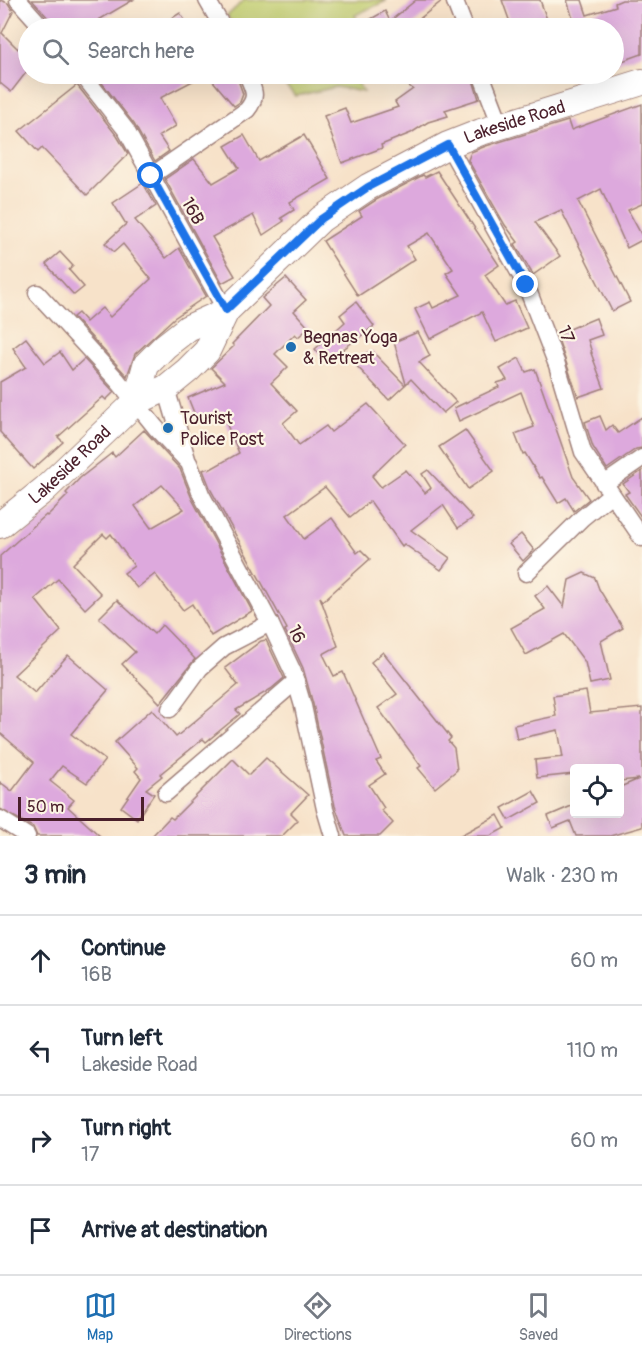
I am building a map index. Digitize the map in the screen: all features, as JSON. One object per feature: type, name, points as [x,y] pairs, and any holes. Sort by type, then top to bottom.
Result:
[{"type":"main road","name":"Lakeside Road","points":[[226,310],[321,219],[368,187],[448,145],[642,82]]},
{"type":"main road","points":[[136,402],[166,388],[207,351],[226,310]]},
{"type":"main road","points":[[136,402],[146,365],[188,328],[226,310]]},
{"type":"main road","name":"Lakeside Road","points":[[0,525],[45,489],[136,402]]},
{"type":"street","points":[[18,0],[34,18]]},
{"type":"street","points":[[207,0],[217,18]]},
{"type":"street","points":[[455,2],[461,18]]},
{"type":"street","name":"16B","points":[[90,84],[126,130],[226,310]]},
{"type":"street","points":[[151,176],[247,110],[254,101],[255,93],[251,84]]},
{"type":"street","points":[[485,84],[501,126]]},
{"type":"street","name":"17","points":[[448,145],[526,285],[557,365],[583,452],[642,538]]},
{"type":"street","name":"16","points":[[37,293],[189,463]]},
{"type":"street","name":"16","points":[[166,388],[201,494],[270,623],[296,681],[333,836]]},
{"type":"street","points":[[526,573],[582,518],[607,489],[642,458]]},
{"type":"street","points":[[170,710],[200,668],[224,647],[270,623]]},
{"type":"street","points":[[166,793],[296,681]]},
{"type":"street","points":[[0,819],[27,836]]},
{"type":"green space","points":[[244,0],[386,0],[355,15],[356,18],[228,18],[227,16]]},
{"type":"green space","points":[[284,84],[359,84],[363,92],[336,87],[296,96]]},
{"type":"building","points":[[0,0],[8,3],[13,11],[2,33],[18,49],[18,83],[11,92],[0,83]]},
{"type":"building","points":[[32,0],[133,0],[102,18],[48,18]]},
{"type":"building","points":[[416,0],[443,0],[420,18],[394,18]]},
{"type":"building","points":[[502,0],[540,0],[546,18],[508,18]]},
{"type":"building","points":[[567,0],[582,0],[587,15],[616,6],[615,3],[622,0],[642,0],[642,54],[624,60],[624,18],[573,18]]},
{"type":"building","points":[[385,11],[388,18],[373,18]]},
{"type":"building","points":[[180,13],[183,18],[172,18]]},
{"type":"building","points":[[103,84],[187,84],[160,98],[176,126],[159,136],[169,151],[155,161],[134,124]]},
{"type":"building","points":[[215,84],[239,84],[243,94],[240,102],[234,106]]},
{"type":"building","points":[[406,84],[474,84],[479,99],[445,110],[448,116],[428,122],[411,133],[381,145],[382,148],[342,163],[324,116],[345,108],[351,123],[398,107],[395,102],[413,89]]},
{"type":"building","points":[[77,85],[117,136],[128,154],[87,195],[42,148],[38,152],[19,131]]},
{"type":"building","points":[[642,104],[642,204],[628,210],[642,240],[627,248],[601,189],[578,201],[630,302],[612,311],[561,210],[535,222],[560,256],[533,275],[515,244],[518,242],[505,225],[468,160],[471,152],[486,146],[568,121],[571,130]]},
{"type":"building","points":[[244,135],[259,161],[304,135],[330,179],[290,202],[294,210],[281,218],[284,221],[263,235],[253,215],[212,237],[235,276],[222,283],[165,179],[194,159],[213,183],[239,168],[225,146]]},
{"type":"building","points":[[437,171],[499,265],[485,275],[505,305],[515,301],[527,328],[496,342],[482,312],[430,339],[415,309],[430,302],[433,308],[461,295],[446,273],[453,269],[429,233],[407,246],[415,259],[358,296],[323,241],[362,216],[359,211],[376,200],[423,175],[425,177]]},
{"type":"building","points":[[143,183],[156,206],[135,220],[166,258],[179,248],[206,296],[174,318],[135,354],[127,376],[73,317],[78,313],[86,322],[102,308],[110,317],[151,279],[123,244],[114,252],[105,243],[126,224],[113,203]]},
{"type":"building","points":[[60,252],[73,266],[69,270],[84,287],[74,295],[46,264]]},
{"type":"building","points":[[286,278],[306,300],[294,311],[309,328],[298,337],[295,334],[275,354],[288,367],[271,383],[297,411],[283,423],[299,445],[326,426],[331,432],[368,404],[405,444],[372,476],[381,487],[406,470],[425,493],[431,488],[422,474],[428,470],[473,518],[458,528],[443,505],[411,530],[450,558],[441,570],[404,544],[402,546],[370,501],[350,517],[325,487],[287,515],[304,539],[332,518],[357,553],[361,550],[370,559],[323,601],[320,597],[338,646],[323,654],[334,676],[343,672],[381,759],[376,761],[385,774],[369,785],[384,808],[381,810],[393,823],[380,836],[346,836],[335,806],[303,668],[285,630],[287,629],[211,490],[203,470],[208,468],[209,470],[239,453],[221,411],[197,420],[188,398],[225,382],[211,368],[269,306],[262,298]]},
{"type":"building","points":[[356,302],[374,326],[326,362],[315,349],[345,322],[340,315]]},
{"type":"building","points":[[596,318],[602,335],[588,340],[604,388],[578,397],[557,336]]},
{"type":"building","points":[[418,332],[430,356],[419,362],[456,402],[443,413],[411,379],[406,384],[394,342]]},
{"type":"building","points":[[26,338],[45,363],[60,352],[72,370],[84,359],[114,392],[106,400],[103,397],[58,437],[63,442],[33,469],[0,432],[0,382],[26,367],[13,348]]},
{"type":"building","points":[[372,351],[405,385],[389,400],[351,360]]},
{"type":"building","points":[[519,358],[526,372],[535,369],[573,477],[589,499],[574,511],[566,498],[558,503],[525,453],[523,454],[515,434],[534,427],[521,392],[459,421],[454,408],[499,387],[497,383],[507,380],[500,369]]},
{"type":"building","points":[[600,416],[606,430],[612,425],[618,433],[642,417],[642,448],[636,449],[607,469],[593,447],[585,422]]},
{"type":"building","points":[[144,430],[180,469],[192,499],[252,611],[211,636],[192,604],[183,610],[155,574],[137,588],[124,573],[134,566],[111,534],[107,538],[103,534],[73,564],[101,594],[85,609],[58,579],[35,599],[61,631],[14,675],[35,693],[68,655],[108,690],[71,734],[105,760],[87,783],[62,766],[50,781],[74,800],[68,807],[100,836],[37,836],[33,827],[0,809],[0,782],[12,791],[34,762],[0,733],[0,556],[47,516],[68,495],[66,493],[80,478],[112,453],[115,457]],"holes":[[[162,485],[184,509],[151,528],[135,506]]]},
{"type":"building","points":[[465,430],[494,471],[468,489],[439,447]]},
{"type":"building","points":[[642,471],[642,518],[625,494],[629,492],[623,484]]},
{"type":"building","points":[[521,534],[534,550],[523,561],[509,544]]},
{"type":"building","points":[[584,573],[595,578],[599,589],[623,628],[601,641],[610,680],[590,684],[585,662],[564,634],[526,655],[511,628],[545,609],[535,596],[548,586],[564,607],[569,580]]},
{"type":"building","points":[[117,600],[154,634],[162,625],[195,659],[160,703],[122,664],[135,652],[99,618]]},
{"type":"building","points":[[266,640],[284,678],[271,689],[236,710],[240,714],[206,742],[203,739],[160,774],[162,776],[146,789],[154,794],[137,819],[121,807],[141,778],[135,771],[138,768],[115,742],[152,709],[176,737],[238,685],[225,668],[261,641]]},
{"type":"building","points":[[383,652],[451,738],[448,741],[454,748],[457,770],[435,788],[418,768],[421,766],[378,708],[397,694],[371,662]]},
{"type":"building","points":[[586,691],[590,713],[642,708],[642,827],[610,836],[576,836],[570,821],[553,828],[548,816],[570,807],[570,818],[624,818],[624,785],[639,779],[624,781],[624,764],[570,764],[570,774],[537,778],[535,760],[563,757],[558,730],[517,739],[514,725],[556,716],[553,696]]},
{"type":"building","points":[[266,758],[308,795],[291,813],[298,820],[282,836],[152,836],[170,817],[173,819],[233,759],[249,775]]},
{"type":"building","points":[[533,791],[540,803],[509,820],[502,808]]},
{"type":"building","points":[[498,815],[505,828],[490,836],[459,836]]},
{"type":"place","name":"Begnas Yoga & Retreat","points":[[291,347]]},
{"type":"place","name":"Tourist Police Post","points":[[168,428]]},
{"type":"route","points":[[151,176],[226,310],[321,219],[368,187],[448,145],[526,285]]}]
